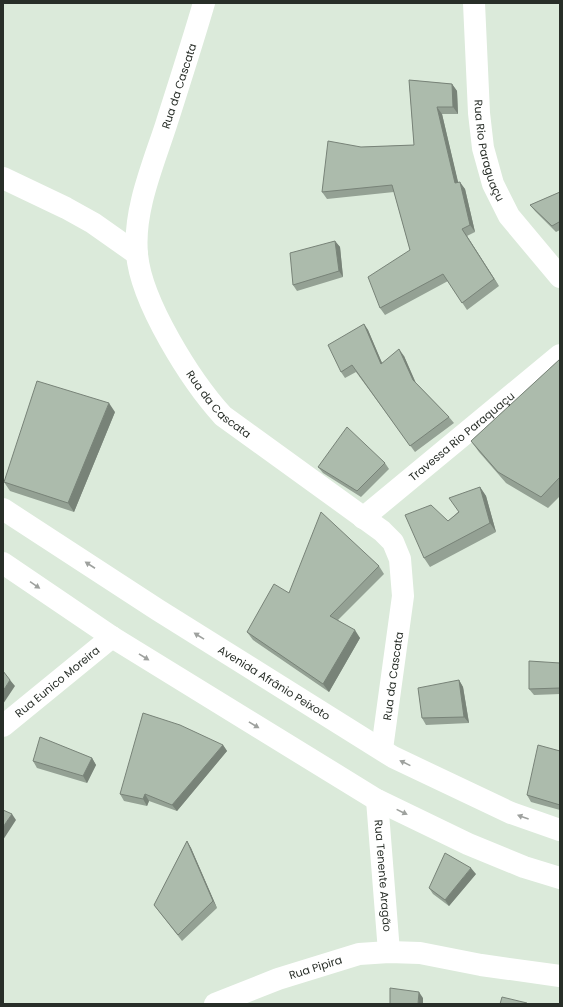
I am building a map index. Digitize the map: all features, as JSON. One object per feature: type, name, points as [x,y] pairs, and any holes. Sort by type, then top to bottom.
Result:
[{"type":"main road","name":"Rua da Cascata","points":[[204,3],[191,50],[150,173],[141,207],[137,254],[146,290],[154,308],[176,350],[205,397],[223,416],[382,531],[393,542],[400,558],[403,577],[402,616],[382,749]]},
{"type":"main road","name":"Rua Rio Paraguaçu","points":[[474,3],[479,113],[484,148],[493,184],[509,216],[560,278]]},
{"type":"main road","points":[[3,178],[66,208],[93,223],[137,254]]},
{"type":"main road","name":"Travessa Rio Paraquaçu","points":[[364,518],[560,355]]},
{"type":"main road","name":"Avenida Afrânio Peixoto","points":[[3,509],[158,610],[382,749],[450,785],[512,813],[560,830]]},
{"type":"main road","points":[[3,563],[112,637],[378,800],[468,844],[524,867],[560,878]]},
{"type":"main road","name":"Rua Eunico Moreira","points":[[3,726],[112,637]]},
{"type":"main road","name":"Rua Tenente Aragão","points":[[378,800],[389,952]]},
{"type":"main road","name":"Rua Pipira","points":[[215,1004],[278,978],[359,954],[389,952],[420,953],[481,965],[560,976]]},
{"type":"building","points":[[409,80],[452,84],[453,107],[437,107],[455,183],[460,182],[470,225],[462,229],[494,279],[462,303],[443,274],[380,308],[368,277],[410,250],[392,185],[322,192],[328,141],[361,147],[414,145]]},
{"type":"building","points":[[560,192],[560,224],[559,222],[552,226],[530,205]]},
{"type":"building","points":[[335,241],[339,271],[293,285],[290,253]]},
{"type":"building","points":[[364,324],[381,364],[399,349],[413,380],[449,417],[410,446],[352,365],[341,372],[328,345]]},
{"type":"building","points":[[560,359],[560,477],[541,497],[498,472],[471,441]]},
{"type":"building","points":[[37,381],[109,403],[68,503],[4,482]]},
{"type":"building","points":[[347,427],[385,463],[357,491],[318,467]]},
{"type":"building","points":[[480,487],[490,523],[424,558],[405,515],[431,505],[448,521],[459,512],[449,498]]},
{"type":"building","points":[[321,512],[379,566],[330,616],[355,630],[323,684],[247,632],[274,584],[289,593]]},
{"type":"building","points":[[529,661],[560,663],[560,688],[529,689]]},
{"type":"building","points":[[3,671],[10,680],[3,691]]},
{"type":"building","points":[[459,680],[464,717],[422,718],[418,688]]},
{"type":"building","points":[[143,713],[180,725],[223,745],[172,805],[145,794],[143,799],[120,794]]},
{"type":"building","points":[[40,737],[92,758],[83,776],[33,761]]},
{"type":"building","points":[[538,745],[560,751],[560,805],[527,795]]},
{"type":"building","points":[[3,810],[12,814],[3,827]]},
{"type":"building","points":[[187,841],[213,901],[178,935],[154,905]]},
{"type":"building","points":[[445,853],[471,868],[445,900],[429,888]]},
{"type":"building","points":[[390,988],[419,992],[418,1004],[390,1004]]},
{"type":"building","points":[[502,997],[527,1003],[527,1004],[500,1004]]}]
